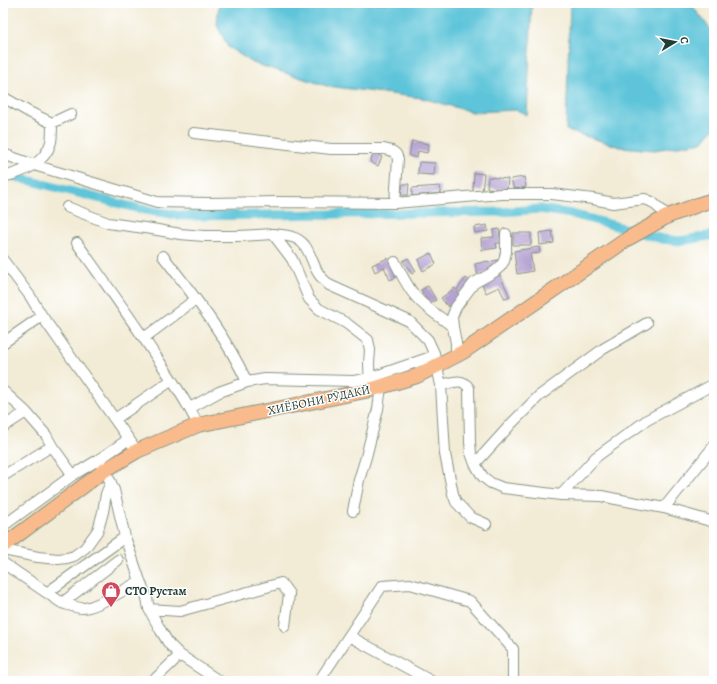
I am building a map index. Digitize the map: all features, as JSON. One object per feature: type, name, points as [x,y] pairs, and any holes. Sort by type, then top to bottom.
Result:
[{"type":"highway","name":"ХИЁБОНИ РӮДАКӢ","points":[[4,544],[105,471],[137,451],[198,425],[417,376],[435,361],[456,356],[629,238],[662,219],[714,200]]},
{"type":"street","points":[[3,97],[52,123]]},
{"type":"street","points":[[52,123],[71,114]]},
{"type":"street","points":[[3,177],[32,166],[45,156],[51,141],[52,123]]},
{"type":"street","points":[[194,132],[330,149],[384,149],[392,151],[396,154],[398,159],[395,203]]},
{"type":"street","points":[[3,154],[32,166],[157,202],[395,203],[501,194],[552,194],[613,203],[645,199],[652,202],[662,219]]},
{"type":"street","points":[[67,207],[108,223],[180,234],[204,236],[273,234],[292,237],[300,240],[306,247],[320,276],[329,285],[409,321],[428,340],[435,361],[441,385],[445,454],[456,502],[470,517],[486,524]]},
{"type":"street","points":[[273,234],[292,258],[309,299],[318,309],[346,323],[368,340],[378,409],[359,480],[353,511]]},
{"type":"street","points":[[456,356],[456,343],[452,317],[456,307],[474,283],[500,267],[504,261],[506,252],[506,234]]},
{"type":"street","points":[[76,243],[144,338],[190,408],[198,425]]},
{"type":"street","points":[[163,256],[196,299],[239,364],[247,382]]},
{"type":"street","points":[[3,260],[30,296],[42,316],[137,451]]},
{"type":"street","points":[[395,262],[406,283],[416,297],[453,327]]},
{"type":"street","points":[[144,338],[196,299]]},
{"type":"street","points":[[3,343],[42,316]]},
{"type":"street","points":[[475,464],[538,396],[604,349],[647,323]]},
{"type":"street","points":[[190,408],[219,392],[247,382],[265,379],[354,381],[374,385]]},
{"type":"street","points":[[115,419],[172,380]]},
{"type":"street","points":[[441,385],[461,381],[466,383],[470,388],[471,453],[475,464],[483,477],[491,483],[503,488],[561,495],[601,496],[664,508],[714,522]]},
{"type":"street","points":[[561,495],[602,452],[647,420],[714,384]]},
{"type":"street","points":[[3,392],[26,412],[46,435],[73,475]]},
{"type":"street","points":[[3,427],[26,412]]},
{"type":"street","points":[[4,544],[38,557],[58,559],[74,556],[85,548],[98,530],[103,512],[106,494],[105,471],[129,439]]},
{"type":"street","points":[[3,476],[52,446]]},
{"type":"street","points":[[664,508],[714,446]]},
{"type":"street","points":[[3,526],[73,475],[105,471]]},
{"type":"street","points":[[105,471],[114,490],[125,537],[147,598],[149,609],[169,644],[180,655],[213,679]]},
{"type":"street","points":[[48,592],[125,537]]},
{"type":"street","points":[[62,602],[118,560]]},
{"type":"street","points":[[3,563],[62,602],[81,608],[87,608],[140,581]]},
{"type":"street","points":[[149,609],[180,611],[280,584],[289,594],[285,626]]},
{"type":"street","points":[[319,681],[382,586],[410,584],[470,601],[513,649],[513,679],[511,681]]},
{"type":"street","points":[[349,636],[431,681]]},
{"type":"street","points":[[153,681],[180,655]]},
{"type":"water","points":[[219,3],[532,3],[527,115],[517,110],[472,112],[422,98],[327,86],[253,63],[228,47],[217,25]]},
{"type":"water","points":[[570,3],[692,3],[714,34],[714,128],[702,142],[655,150],[620,147],[566,130]]},
{"type":"building","points":[[412,141],[429,144],[427,153],[418,151],[417,158],[409,156]]},
{"type":"building","points":[[374,153],[382,157],[378,166],[370,162]]},
{"type":"building","points":[[419,162],[435,163],[434,175],[418,174]]},
{"type":"building","points":[[474,173],[484,174],[482,191],[473,191]]},
{"type":"building","points":[[488,177],[508,179],[507,190],[487,188]]},
{"type":"building","points":[[524,177],[526,187],[514,190],[511,179]]},
{"type":"building","points":[[403,184],[409,184],[408,195],[401,195]]},
{"type":"building","points":[[440,186],[441,193],[412,196],[412,188]]},
{"type":"building","points":[[487,225],[488,231],[475,233],[474,227]]},
{"type":"building","points":[[499,229],[501,243],[496,243],[497,248],[482,250],[481,238],[494,237],[493,230]]},
{"type":"building","points":[[552,231],[554,243],[540,245],[539,233]]},
{"type":"building","points":[[513,233],[531,233],[531,245],[513,245]]},
{"type":"building","points":[[539,247],[540,253],[530,254],[533,271],[517,274],[514,251]]},
{"type":"building","points":[[431,253],[436,264],[423,271],[418,260]]},
{"type":"building","points":[[388,258],[396,277],[390,280],[384,267],[375,272],[372,265]]},
{"type":"building","points":[[408,258],[416,271],[412,274],[403,261]]},
{"type":"building","points":[[498,260],[499,265],[490,267],[491,272],[478,275],[475,264]]},
{"type":"building","points":[[499,273],[510,297],[505,299],[499,287],[486,293],[481,282]]},
{"type":"building","points":[[466,278],[473,283],[464,295],[457,289]]},
{"type":"building","points":[[428,286],[436,300],[429,303],[421,290]]},
{"type":"building","points":[[455,288],[461,297],[448,307],[441,298]]},
{"type":"waterway","points":[[8,175],[140,209],[183,216],[500,212],[540,209],[572,214],[631,230]]},
{"type":"waterway","points":[[637,232],[662,239],[680,241],[714,235]]},
{"type":"place","name":"СТО Рустам","points":[[111,608]]}]
